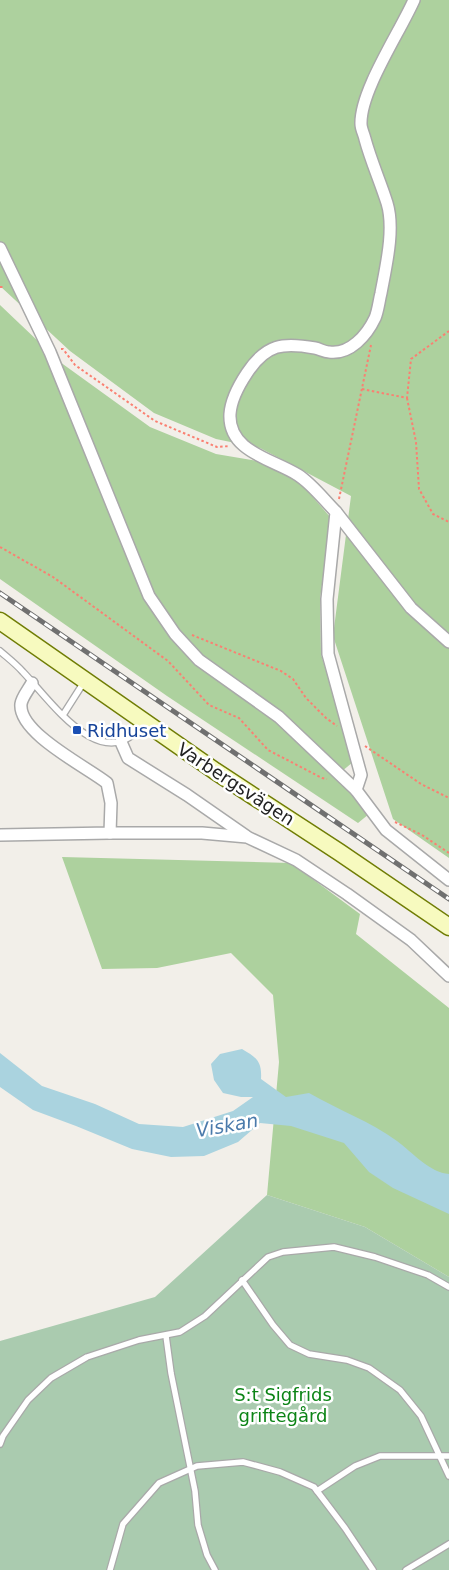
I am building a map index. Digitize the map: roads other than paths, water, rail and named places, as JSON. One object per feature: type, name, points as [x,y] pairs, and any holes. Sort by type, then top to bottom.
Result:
[{"type":"main road","name":"Varbergsvägen","points":[[0,621],[144,723],[449,927]]},
{"type":"street","points":[[414,0],[366,95],[361,124],[369,154],[388,206],[390,234],[376,317],[366,334],[343,351],[330,353],[290,344],[276,347],[256,358],[236,393],[230,414],[232,430],[242,445],[250,451],[300,476],[336,512],[411,608],[449,642]]},
{"type":"street","points":[[0,248],[50,352],[149,596],[174,634],[199,660],[279,717],[356,790],[386,830],[449,880]]},
{"type":"street","points":[[336,512],[327,599],[328,654],[361,775],[356,790]]},
{"type":"street","points":[[32,683],[21,703],[23,717],[64,756],[98,775],[107,783],[111,803],[110,833]]},
{"type":"street","points":[[121,742],[128,758],[187,795],[247,837],[296,860],[347,894],[411,940],[449,976]]},
{"type":"street","points":[[0,836],[202,833],[247,837]]},
{"type":"lane","points":[[0,651],[23,671],[32,683],[78,730],[98,741],[121,742],[137,732],[144,723]]},
{"type":"lane","points":[[63,715],[85,680]]},
{"type":"lane","points":[[0,1444],[3,1436],[28,1400],[51,1378],[87,1357],[139,1340],[180,1332],[205,1316],[268,1257],[283,1252],[334,1247],[375,1257],[428,1275],[449,1287]]},
{"type":"lane","points":[[242,1280],[290,1345],[310,1354],[347,1360],[369,1368],[400,1390],[420,1416],[449,1476]]},
{"type":"lane","points":[[166,1336],[171,1373],[195,1491],[198,1524],[207,1554],[216,1570]]},
{"type":"lane","points":[[317,1491],[355,1466],[380,1456],[449,1456]]},
{"type":"lane","points":[[110,1570],[123,1524],[159,1483],[197,1466],[243,1462],[280,1472],[314,1487],[345,1528],[373,1570]]},
{"type":"lane","points":[[406,1570],[449,1544]]},
{"type":"water","name":"Viskan","points":[[242,1049],[259,1064],[261,1079],[286,1097],[309,1093],[376,1127],[428,1166],[442,1173],[449,1174],[449,1214],[393,1188],[369,1172],[344,1143],[291,1126],[260,1123],[238,1142],[204,1156],[171,1157],[132,1149],[33,1110],[0,1087],[0,1053],[42,1086],[95,1104],[139,1124],[183,1127],[233,1111],[253,1097],[241,1097],[223,1093],[214,1080],[211,1064],[220,1054]]},
{"type":"railway","points":[[0,593],[449,899]]},
{"type":"place","name":"Ridhuset","points":[[77,730]]},
{"type":"park label","name":"S:t Sigfrids griftegård","points":[[283,1404]]}]
